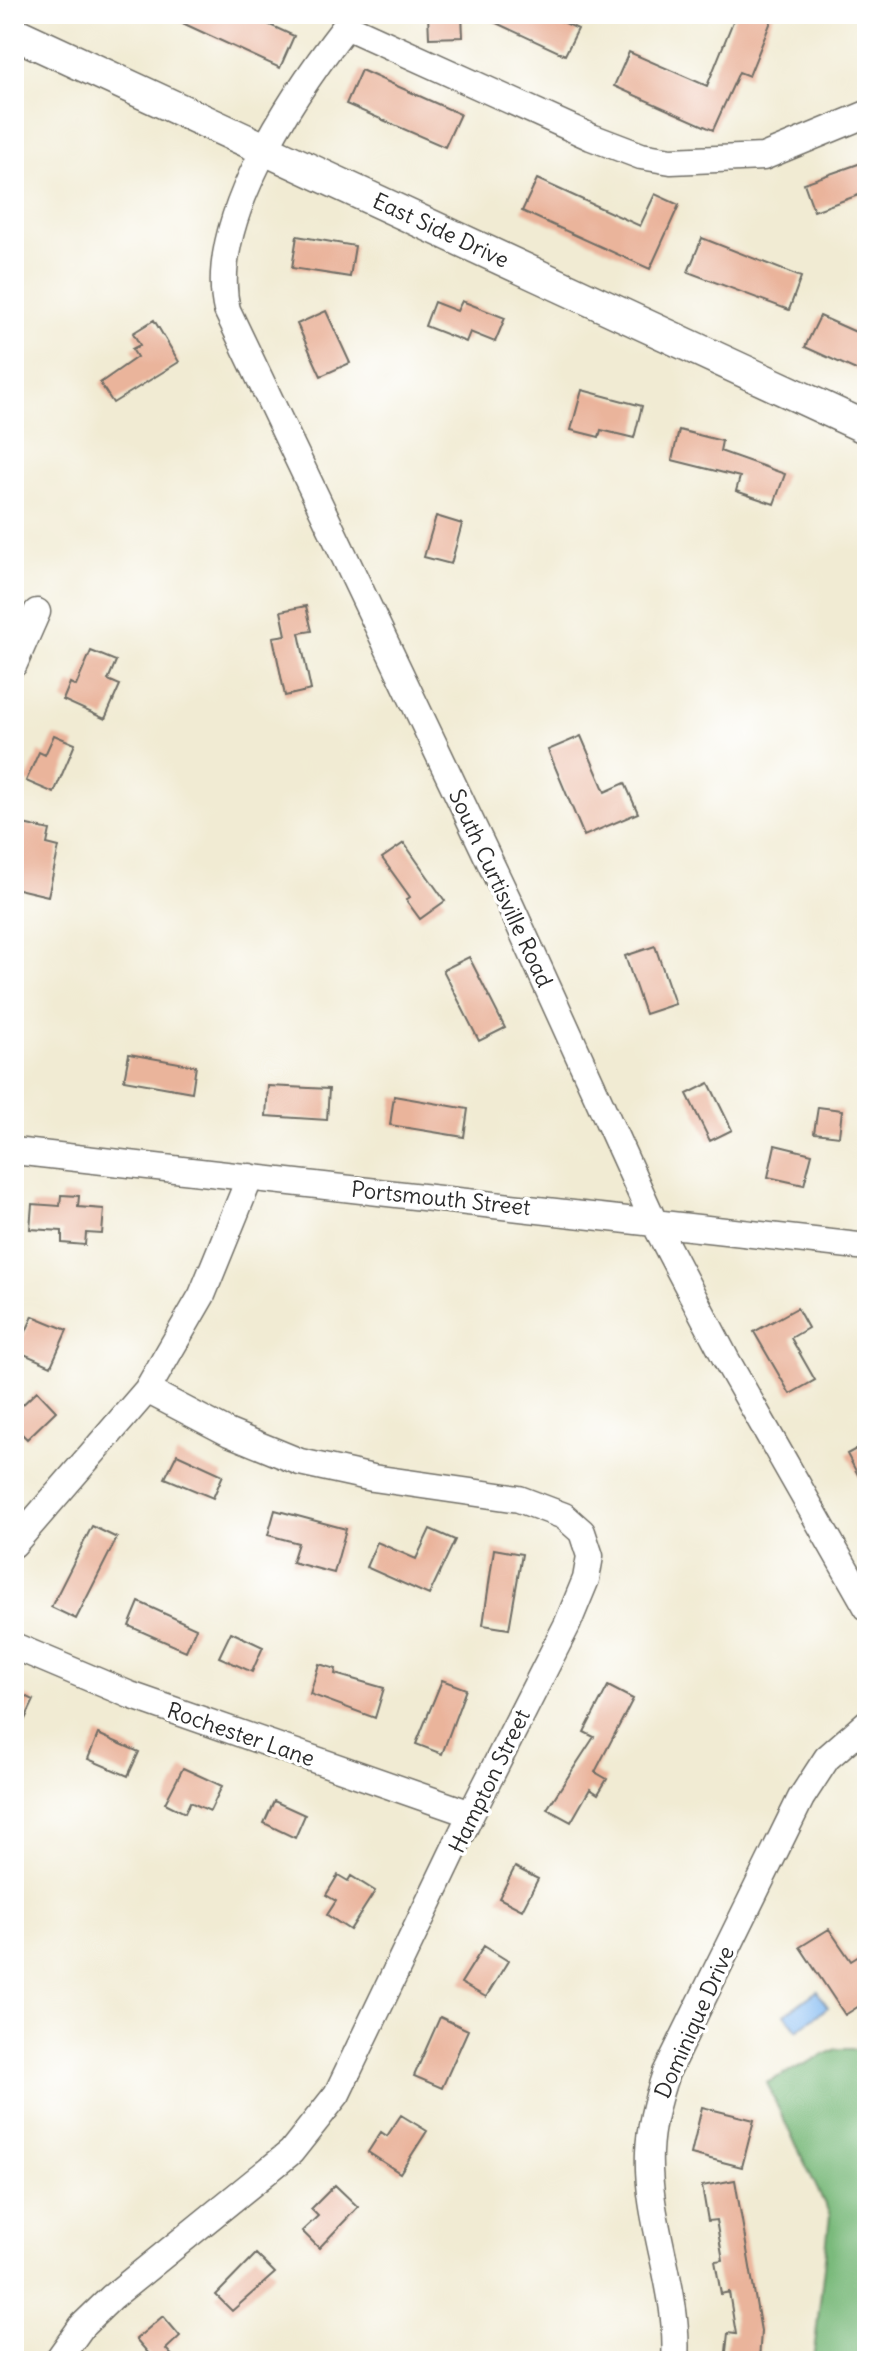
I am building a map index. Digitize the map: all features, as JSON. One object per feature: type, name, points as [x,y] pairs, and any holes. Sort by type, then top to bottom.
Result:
[{"type":"main road","name":"East Side Drive","points":[[14,33],[867,428]]},
{"type":"street","name":"South Curtisville Road","points":[[867,114],[763,157],[671,161],[641,156],[591,137],[346,26],[305,79],[266,152],[226,239],[222,290],[227,310],[502,885],[654,1222],[727,1361],[867,1607]]},
{"type":"street","points":[[14,664],[37,612]]},
{"type":"street","name":"Portsmouth Street","points":[[14,1151],[867,1247]]},
{"type":"street","points":[[14,1544],[147,1390],[202,1295],[250,1177]]},
{"type":"street","name":"Hampton Street","points":[[57,2361],[82,2326],[112,2297],[291,2152],[337,2094],[586,1579],[590,1556],[582,1532],[564,1516],[519,1499],[373,1478],[300,1462],[229,1433],[147,1390]]},
{"type":"street","name":"Rochester Lane","points":[[14,1646],[130,1695],[471,1814]]},
{"type":"street","name":"Dominique Drive","points":[[675,2361],[674,2308],[649,2155],[657,2100],[666,2073],[801,1798],[827,1758],[867,1723]]},
{"type":"green space","points":[[836,2049],[867,2049],[867,2361],[813,2361],[830,2215],[766,2083]]},
{"type":"water","points":[[817,1991],[828,2007],[797,2030],[785,2014]]},
{"type":"building","points":[[163,14],[246,14],[294,36],[280,68]]},
{"type":"building","points":[[428,14],[462,14],[463,37],[429,38]]},
{"type":"building","points":[[477,14],[546,14],[578,29],[565,55]]},
{"type":"building","points":[[736,14],[774,14],[749,76],[739,72],[713,130],[614,86],[629,52],[707,86]]},
{"type":"building","points":[[361,70],[460,114],[445,147],[346,104]]},
{"type":"building","points":[[867,161],[867,192],[814,211],[804,183]]},
{"type":"building","points":[[537,179],[640,226],[655,194],[679,205],[650,269],[522,211]]},
{"type":"building","points":[[297,236],[355,246],[350,277],[292,268]]},
{"type":"building","points":[[702,238],[801,277],[789,310],[688,272]]},
{"type":"building","points":[[462,301],[505,318],[495,342],[470,332],[466,342],[425,326],[434,302],[457,311]]},
{"type":"building","points":[[326,311],[350,363],[321,376],[297,324]]},
{"type":"building","points":[[820,316],[867,337],[867,375],[805,347]]},
{"type":"building","points":[[154,320],[179,362],[113,403],[100,383],[137,357],[132,349],[140,345],[133,333]]},
{"type":"building","points":[[582,390],[642,406],[634,438],[601,430],[599,437],[571,430]]},
{"type":"building","points":[[679,430],[722,441],[720,451],[785,474],[774,504],[736,491],[740,477],[672,460]]},
{"type":"building","points":[[436,516],[462,524],[451,564],[424,557]]},
{"type":"building","points":[[306,606],[312,631],[299,633],[311,690],[285,696],[273,637],[286,635],[281,611]]},
{"type":"building","points":[[91,651],[116,661],[108,680],[120,685],[105,719],[63,700],[70,683],[76,686]]},
{"type":"building","points":[[54,735],[75,744],[54,793],[26,781],[39,752],[45,755]]},
{"type":"building","points":[[581,736],[605,792],[625,783],[638,813],[584,836],[548,750]]},
{"type":"building","points":[[14,822],[50,830],[47,844],[59,847],[48,896],[14,888],[20,856],[14,855]]},
{"type":"building","points":[[404,843],[445,901],[420,919],[406,900],[410,897],[382,858]]},
{"type":"building","points":[[655,946],[675,1004],[645,1014],[625,956]]},
{"type":"building","points":[[469,957],[505,1028],[479,1041],[443,970]]},
{"type":"building","points":[[129,1054],[196,1066],[192,1092],[124,1080]]},
{"type":"building","points":[[709,1083],[732,1130],[710,1141],[687,1094]]},
{"type":"building","points":[[268,1086],[329,1089],[327,1120],[266,1116]]},
{"type":"building","points":[[394,1096],[468,1109],[464,1137],[390,1125]]},
{"type":"building","points":[[818,1107],[842,1110],[839,1136],[814,1133]]},
{"type":"building","points":[[775,1145],[812,1154],[804,1185],[768,1177]]},
{"type":"building","points":[[61,1195],[79,1196],[78,1207],[104,1209],[102,1234],[86,1233],[85,1245],[62,1243],[62,1231],[30,1229],[32,1204],[60,1206]]},
{"type":"building","points":[[797,1308],[808,1328],[791,1338],[815,1380],[790,1394],[754,1332]]},
{"type":"building","points":[[33,1316],[67,1330],[51,1366],[17,1351]]},
{"type":"building","points":[[37,1391],[56,1411],[27,1439],[14,1426],[14,1413]]},
{"type":"building","points":[[867,1443],[867,1492],[847,1454]]},
{"type":"building","points":[[177,1454],[223,1475],[213,1498],[165,1478]]},
{"type":"building","points":[[275,1510],[346,1529],[334,1573],[292,1562],[298,1543],[268,1535]]},
{"type":"building","points":[[92,1526],[117,1538],[76,1619],[51,1607]]},
{"type":"building","points":[[430,1529],[455,1540],[429,1595],[366,1567],[377,1542],[416,1559]]},
{"type":"building","points":[[494,1549],[522,1554],[509,1629],[483,1625]]},
{"type":"building","points":[[139,1602],[196,1628],[186,1651],[129,1626]]},
{"type":"building","points":[[231,1632],[263,1647],[252,1672],[219,1657]]},
{"type":"building","points":[[319,1664],[336,1669],[335,1674],[384,1688],[375,1718],[310,1694]]},
{"type":"building","points":[[442,1680],[466,1689],[442,1754],[416,1744]]},
{"type":"building","points":[[608,1686],[633,1699],[595,1772],[607,1779],[598,1794],[590,1789],[571,1822],[547,1809],[594,1737],[584,1732]]},
{"type":"building","points":[[14,1691],[34,1700],[14,1743]]},
{"type":"building","points":[[98,1734],[139,1752],[128,1776],[88,1759]]},
{"type":"building","points":[[183,1768],[222,1786],[210,1811],[190,1802],[185,1813],[165,1803]]},
{"type":"building","points":[[274,1801],[305,1815],[295,1838],[264,1823]]},
{"type":"building","points":[[515,1867],[538,1879],[522,1910],[499,1898]]},
{"type":"building","points":[[338,1875],[348,1881],[351,1876],[375,1891],[350,1930],[327,1915],[336,1901],[326,1895]]},
{"type":"building","points":[[829,1929],[851,1961],[867,1951],[867,2001],[845,2015],[800,1947]]},
{"type":"building","points":[[484,1946],[508,1961],[486,1997],[461,1983]]},
{"type":"building","points":[[440,2017],[468,2030],[442,2088],[414,2076]]},
{"type":"building","points":[[702,2107],[754,2120],[742,2167],[691,2154]]},
{"type":"building","points":[[401,2115],[427,2131],[400,2173],[368,2152],[381,2132],[387,2136]]},
{"type":"building","points":[[735,2180],[761,2331],[759,2361],[725,2361],[728,2333],[736,2334],[729,2292],[721,2294],[715,2261],[723,2260],[716,2220],[708,2221],[702,2186]]},
{"type":"building","points":[[335,2185],[358,2207],[319,2248],[302,2231],[318,2216],[311,2209]]},
{"type":"building","points":[[256,2254],[275,2273],[232,2311],[216,2295]]},
{"type":"building","points":[[163,2316],[180,2336],[166,2349],[177,2361],[155,2361],[136,2339]]}]
